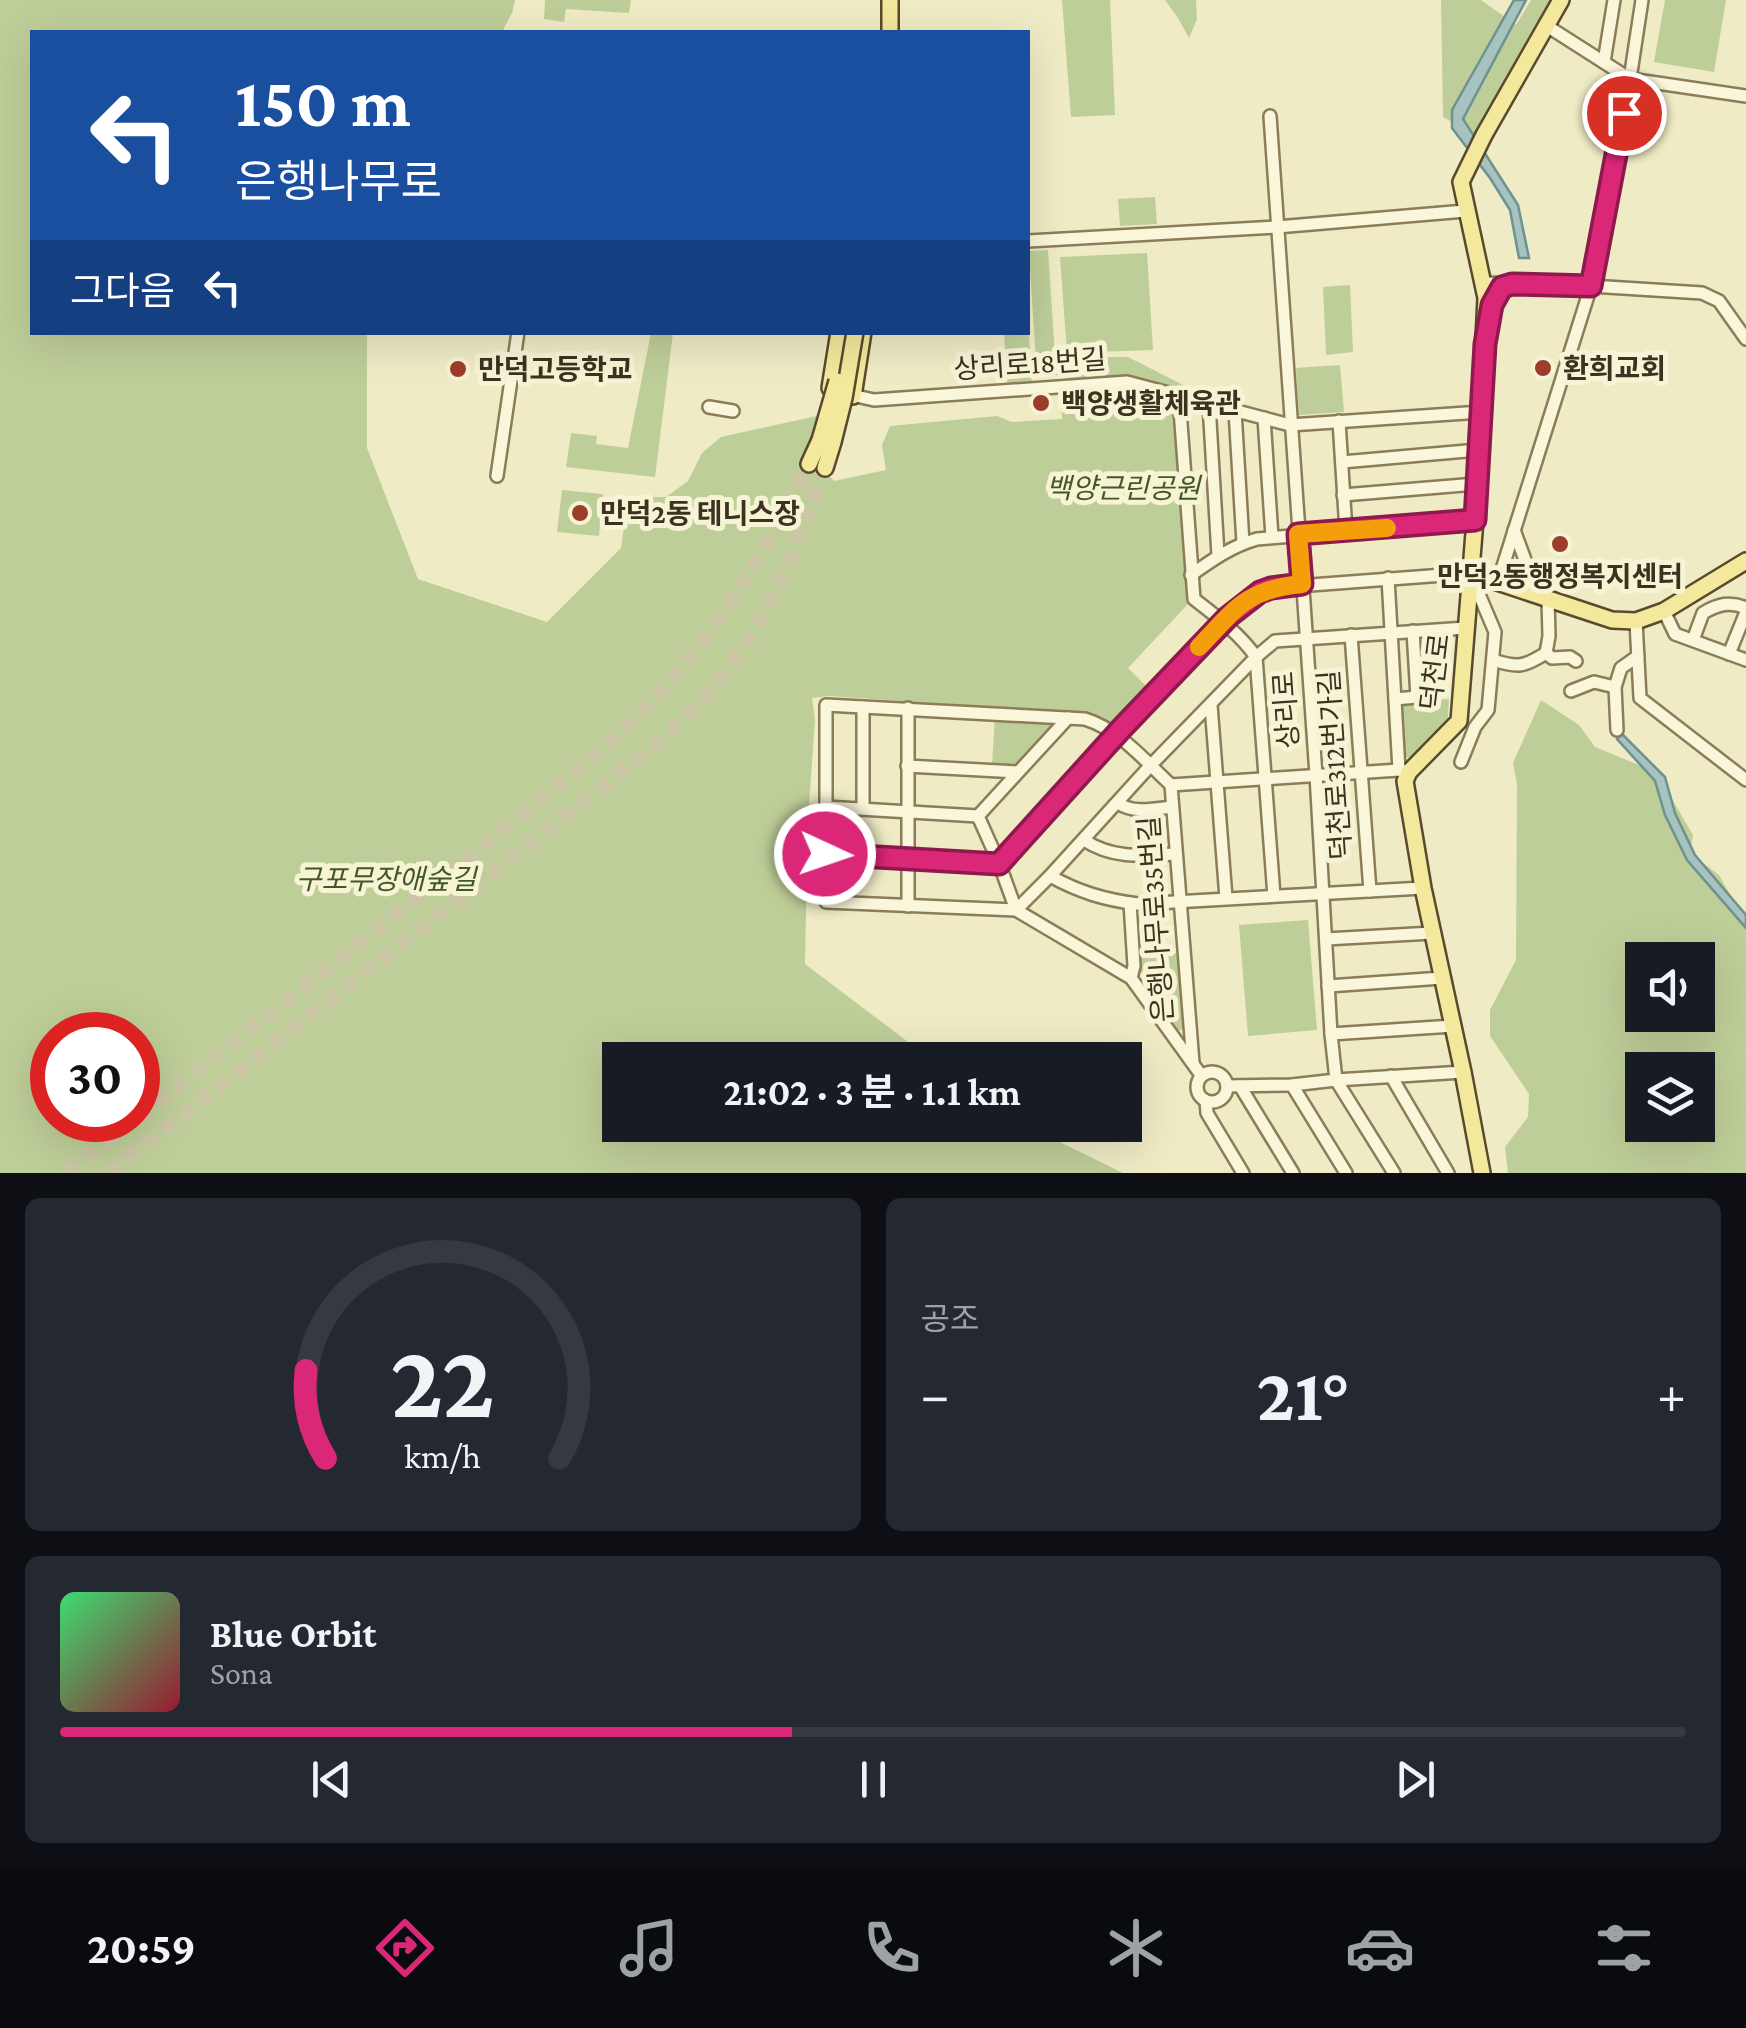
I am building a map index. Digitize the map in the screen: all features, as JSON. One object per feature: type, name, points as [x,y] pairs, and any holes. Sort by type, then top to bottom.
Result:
[{"type":"main road","points":[[890,0],[890,30]]},
{"type":"main road","name":"덕천로","points":[[1404,771],[1458,721],[1485,344],[1484,283],[1461,182],[1561,0]]},
{"type":"main road","points":[[1485,344],[1492,305],[1502,287],[1512,284]]},
{"type":"main road","points":[[830,388],[842,335]]},
{"type":"main road","points":[[826,441],[843,335]]},
{"type":"main road","points":[[817,466],[844,398],[855,335]]},
{"type":"main road","points":[[853,396],[863,335]]},
{"type":"main road","points":[[1470,573],[1612,620],[1636,621],[1664,611],[1746,561]]},
{"type":"main road","points":[[1404,771],[1422,888],[1463,1072],[1479,1172]]},
{"type":"street","points":[[1604,62],[1614,0]]},
{"type":"street","points":[[1498,582],[1591,286],[1642,0]]},
{"type":"street","points":[[1546,26],[1630,78],[1746,96]]},
{"type":"street","name":"상리로","points":[[1270,116],[1336,1080]]},
{"type":"street","points":[[1030,241],[1277,227],[1465,210]]},
{"type":"street","points":[[1484,283],[1702,293],[1719,301],[1746,338]]},
{"type":"street","points":[[497,476],[518,335]]},
{"type":"street","name":"상리로18번길","points":[[830,388],[874,400],[1128,382],[1290,425],[1481,412]]},
{"type":"street","points":[[1179,396],[1194,599],[1256,657],[1274,896]]},
{"type":"street","points":[[1208,404],[1218,555]]},
{"type":"street","points":[[709,407],[733,411]]},
{"type":"street","points":[[1236,411],[1244,543]]},
{"type":"street","points":[[1264,418],[1272,537]]},
{"type":"street","points":[[1339,422],[1346,531]]},
{"type":"street","points":[[1342,462],[1478,450]]},
{"type":"street","points":[[1344,495],[1476,484]]},
{"type":"street","points":[[1191,575],[1218,555],[1244,543],[1272,537],[1475,520]]},
{"type":"street","points":[[1492,660],[1526,666],[1546,653],[1549,634],[1543,597],[1514,530]]},
{"type":"street","points":[[999,864],[1222,622],[1244,602],[1271,588],[1470,573],[1496,632],[1488,710],[1475,727],[1461,762]]},
{"type":"street","points":[[1171,786],[1404,771],[1394,698],[1388,578]]},
{"type":"street","points":[[1693,594],[1703,613]]},
{"type":"street","points":[[1692,640],[1703,613],[1723,604],[1736,604],[1746,610],[1729,654]]},
{"type":"street","points":[[1664,611],[1675,634],[1746,660]]},
{"type":"street","points":[[1636,621],[1640,698],[1746,780]]},
{"type":"street","points":[[1016,910],[1150,766],[1275,641],[1466,628]]},
{"type":"street","points":[[1394,698],[1417,697],[1413,631]]},
{"type":"street","points":[[1549,634],[1565,634]]},
{"type":"street","name":"덕천로312번가길","points":[[1350,636],[1370,891]]},
{"type":"street","points":[[1546,653],[1552,658],[1576,661]]},
{"type":"street","points":[[1617,730],[1616,685],[1621,668],[1638,656]]},
{"type":"street","points":[[1571,691],[1594,682],[1639,685]]},
{"type":"street","points":[[1116,734],[1096,722],[1068,718],[826,705],[826,902],[1016,910],[1132,978],[1201,1076]]},
{"type":"street","points":[[1211,705],[1226,898]]},
{"type":"street","points":[[863,706],[863,808]]},
{"type":"street","points":[[908,708],[908,906]]},
{"type":"street","points":[[978,816],[1068,718]]},
{"type":"street","name":"은행나무로35번길","points":[[1116,734],[1171,786],[1193,1064]]},
{"type":"street","points":[[907,766],[1018,772]]},
{"type":"street","points":[[1118,803],[1135,810],[1172,807]]},
{"type":"street","points":[[826,807],[978,816]]},
{"type":"street","points":[[978,816],[1016,910]]},
{"type":"street","points":[[1084,840],[1116,854],[1176,854]]},
{"type":"street","points":[[825,854],[999,864]]},
{"type":"street","points":[[1050,876],[1088,894],[1130,903],[1422,888]]},
{"type":"street","points":[[1130,903],[1132,978]]},
{"type":"street","points":[[1326,939],[1432,933]]},
{"type":"street","points":[[1328,986],[1442,978]]},
{"type":"street","points":[[1331,1034],[1453,1026]]},
{"type":"street","points":[[1243,1173],[1207,1114],[1206,1100],[1197,1089],[1201,1076],[1210,1071],[1233,1086],[1292,1173]]},
{"type":"street","points":[[1206,1100],[1220,1099],[1233,1086],[1463,1072]]},
{"type":"street","points":[[1391,1076],[1448,1173]]},
{"type":"street","points":[[1336,1080],[1394,1173]]},
{"type":"street","points":[[1292,1084],[1346,1173]]},
{"type":"green space","name":"구포무장애숲길","points":[[0,0],[515,0],[503,30],[30,30],[30,335],[367,335],[367,448],[418,579],[547,622],[621,548],[628,497],[666,497],[688,481],[702,453],[721,437],[817,416],[813,452],[834,481],[886,470],[882,445],[890,426],[997,416],[1012,422],[1062,419],[1061,392],[1126,389],[1172,401],[1188,604],[1128,668],[1151,691],[1117,726],[1082,713],[812,698],[815,720],[805,964],[908,1042],[602,1042],[602,1142],[1060,1142],[1123,1173],[0,1173]]},
{"type":"green space","points":[[545,0],[631,0],[629,13],[566,9],[564,22],[544,19]]},
{"type":"green space","points":[[1062,0],[1110,0],[1115,115],[1071,117]]},
{"type":"green space","points":[[1165,0],[1196,0],[1197,19],[1189,38],[1178,18]]},
{"type":"green space","points":[[1441,0],[1481,0],[1516,25],[1531,0],[1552,0],[1478,136],[1443,117]]},
{"type":"green space","points":[[1665,0],[1726,0],[1714,72],[1654,62]]},
{"type":"green space","points":[[1155,197],[1157,224],[1120,226],[1118,199]]},
{"type":"green space","points":[[1048,250],[1055,357],[1128,357],[1209,398],[1130,376],[1037,378],[1030,251]]},
{"type":"green space","points":[[1147,253],[1153,350],[1067,353],[1060,257]]},
{"type":"green space","points":[[1350,285],[1353,352],[1326,355],[1323,287]]},
{"type":"green space","points":[[651,335],[673,335],[655,477],[566,467],[571,433],[597,436],[596,444],[628,448]]},
{"type":"green space","points":[[1004,335],[1029,335],[1032,388],[1008,390]]},
{"type":"green space","points":[[1340,365],[1344,412],[1299,415],[1296,368]]},
{"type":"green space","name":"만덕2동 테니스장","points":[[562,490],[603,494],[599,536],[557,532]]},
{"type":"green space","points":[[1449,699],[1448,718],[1414,756],[1403,758],[1397,704]]},
{"type":"green space","points":[[1541,700],[1579,725],[1595,747],[1656,772],[1693,835],[1690,853],[1719,875],[1746,923],[1746,1173],[1508,1173],[1505,1147],[1528,1117],[1529,1094],[1490,1036],[1490,1010],[1516,960],[1517,784],[1513,763]]},
{"type":"green space","points":[[995,716],[1057,721],[1019,767],[992,766]]},
{"type":"green space","points":[[1308,920],[1317,1030],[1248,1036],[1239,925]]},
{"type":"green space","points":[[1180,953],[1186,1027],[1177,1032],[1138,969],[1137,956]]},
{"type":"water","points":[[1514,0],[1526,0],[1463,119],[1518,205],[1529,258],[1519,258],[1510,210],[1452,128],[1452,110]]},
{"type":"water","points":[[1622,734],[1665,777],[1675,813],[1695,855],[1746,915],[1746,928],[1687,860],[1665,815],[1655,781],[1617,739]]},
{"type":"tunnel","points":[[160,1100],[556,787],[642,713],[724,611],[760,555],[809,464]]},
{"type":"tunnel","points":[[108,1173],[611,780],[695,707],[754,631],[793,552],[825,468]]},
{"type":"tunnel","points":[[67,1173],[106,1142]]},
{"type":"slow traffic","points":[[1199,647],[1244,602],[1260,592],[1302,584],[1298,534],[1387,528]]},
{"type":"place","name":"환희교회","points":[[1543,368]]},
{"type":"place","name":"만덕고등학교","points":[[458,369]]},
{"type":"place","name":"백양생활체육관","points":[[1041,403]]},
{"type":"place","name":"만덕2동 테니스장","points":[[580,513]]},
{"type":"place","name":"만덕2동행정복지센터","points":[[1560,544]]},
{"type":"route","points":[[825,854],[999,864],[1122,728],[1244,602],[1271,588],[1302,584],[1298,534],[1475,520],[1485,344],[1492,305],[1502,287],[1512,284],[1591,286],[1624,113]]},
{"type":"park label","name":"백양근린공원","points":[[1123,488]]}]
